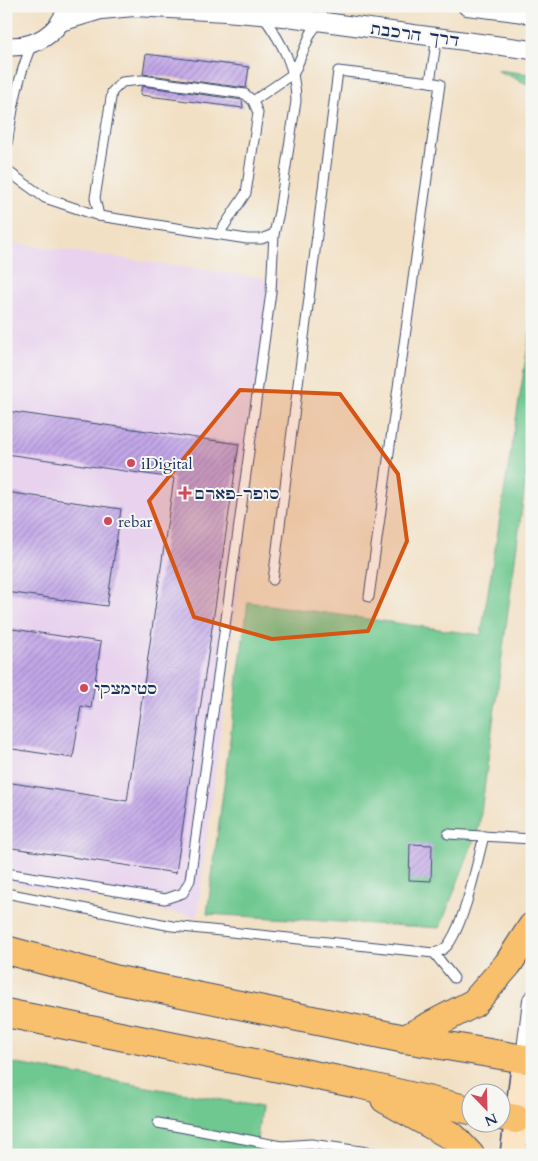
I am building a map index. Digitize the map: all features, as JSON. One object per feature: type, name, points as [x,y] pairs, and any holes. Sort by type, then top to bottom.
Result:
[{"type":"highway","points":[[405,1039],[474,1003],[502,972],[532,927]]},
{"type":"highway","points":[[6,950],[118,980],[405,1039],[528,1059]]},
{"type":"highway","points":[[6,965],[118,980]]},
{"type":"highway","points":[[6,1013],[358,1084],[460,1108]]},
{"type":"highway","points":[[6,1019],[77,1028]]},
{"type":"highway","points":[[358,1084],[453,1138],[470,1155]]},
{"type":"main road","points":[[513,1155],[516,1119],[528,1059]]},
{"type":"street","points":[[467,6],[532,14]]},
{"type":"street","name":"דרך הרכבת","points":[[64,14],[134,7],[263,16],[320,21],[532,50]]},
{"type":"street","points":[[6,46],[32,44],[53,32],[64,14]]},
{"type":"street","points":[[528,1059],[532,1000]]},
{"type":"lane","points":[[6,873],[165,899],[183,893],[190,880],[271,292],[274,234],[280,212],[296,101],[294,72],[277,37],[263,16]]},
{"type":"lane","points":[[253,101],[294,72],[310,33],[320,21]]},
{"type":"lane","points":[[430,82],[437,37]]},
{"type":"lane","points":[[6,151],[16,90],[22,66],[32,44]]},
{"type":"lane","points":[[273,580],[338,70],[430,82],[440,84],[369,597]]},
{"type":"lane","points":[[99,216],[95,198],[112,92],[122,82],[142,80],[245,94],[253,101],[258,113],[246,193],[219,234]]},
{"type":"lane","points":[[6,170],[45,198],[99,216],[219,234],[261,238],[274,234]]},
{"type":"lane","points":[[448,834],[532,839]]},
{"type":"lane","points":[[6,893],[172,926],[434,953],[443,950],[450,942],[461,918],[484,836]]},
{"type":"lane","points":[[434,953],[454,978]]},
{"type":"lane","points":[[158,1123],[280,1150],[312,1144],[389,1155]]},
{"type":"highlighted area","points":[[240,390],[340,394],[398,474],[407,541],[368,631],[272,639],[194,617],[149,501]]},
{"type":"shaded area","points":[[6,242],[278,280],[197,917],[6,882]]},
{"type":"green space","points":[[496,70],[530,74],[532,86]]},
{"type":"green space","points":[[532,321],[532,433],[479,827],[440,928],[207,914],[248,602],[481,635]]},
{"type":"green space","points":[[6,1062],[261,1107],[255,1155],[6,1155]]},
{"type":"building","points":[[146,54],[249,67],[246,88],[143,74]]},
{"type":"building","points":[[142,86],[242,100],[243,108],[140,95]]},
{"type":"building","points":[[6,411],[239,444],[176,873],[6,847],[6,782],[127,801],[174,478],[6,454]]},
{"type":"building","points":[[6,492],[121,509],[107,606],[6,592]]},
{"type":"building","points":[[6,628],[101,642],[91,708],[81,706],[73,758],[6,748]]},
{"type":"building","points":[[410,844],[432,845],[431,881],[409,880]]},
{"type":"place","name":"iDigital","points":[[131,463]]},
{"type":"place","name":"סופר-פארם","points":[[185,493]]},
{"type":"place","name":"rebar","points":[[108,521]]},
{"type":"place","name":"סטימצקי","points":[[84,688]]}]
